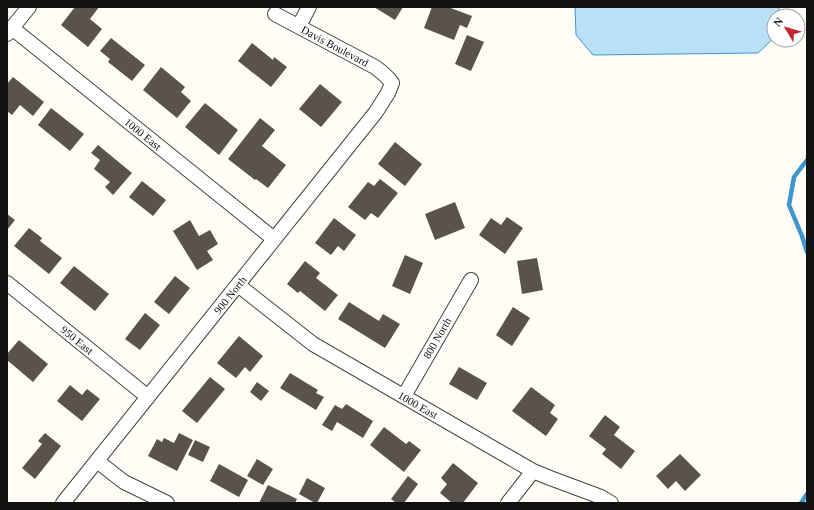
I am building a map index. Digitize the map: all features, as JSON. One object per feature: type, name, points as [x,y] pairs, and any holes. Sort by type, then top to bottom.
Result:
[{"type":"street","points":[[9,31],[29,7]]},
{"type":"street","points":[[299,26],[309,7]]},
{"type":"street","name":"Davis Boulevard","points":[[275,14],[382,71],[392,83]]},
{"type":"street","name":"1000 East","points":[[9,31],[274,239]]},
{"type":"street","name":"900 North","points":[[63,503],[376,112],[388,93],[392,83]]},
{"type":"street","name":"800 North","points":[[404,396],[471,280]]},
{"type":"street","name":"950 East","points":[[7,283],[148,397]]},
{"type":"street","name":"1000 East","points":[[238,285],[313,344],[533,471],[601,497],[611,503]]},
{"type":"street","points":[[97,461],[124,482],[167,503]]},
{"type":"street","points":[[508,503],[533,471]]},
{"type":"water","points":[[575,7],[779,7],[766,8],[766,46],[758,53],[593,55],[576,35]]},
{"type":"building","points":[[75,7],[99,7],[90,19],[102,29],[88,47],[61,25]]},
{"type":"building","points":[[374,7],[403,7],[395,20]]},
{"type":"building","points":[[432,7],[448,7],[472,16],[467,28],[460,25],[454,40],[424,28]]},
{"type":"building","points":[[467,35],[484,42],[471,71],[455,64]]},
{"type":"building","points":[[111,38],[145,65],[132,81],[108,62],[110,59],[100,51]]},
{"type":"building","points":[[252,43],[273,60],[274,57],[287,67],[271,87],[238,61]]},
{"type":"building","points":[[161,67],[185,87],[181,92],[191,101],[177,118],[143,90]]},
{"type":"building","points":[[13,77],[44,102],[33,116],[20,105],[12,115],[7,111],[7,84]]},
{"type":"building","points":[[320,84],[342,102],[321,127],[299,109]]},
{"type":"building","points":[[205,103],[238,130],[219,155],[185,127]]},
{"type":"building","points":[[51,108],[84,134],[70,151],[38,125]]},
{"type":"building","points":[[260,118],[275,130],[262,146],[286,165],[268,188],[228,159]]},
{"type":"building","points":[[395,142],[422,164],[405,186],[378,164]]},
{"type":"building","points":[[98,145],[132,173],[113,195],[105,187],[110,182],[94,169],[100,160],[91,153]]},
{"type":"building","points":[[380,179],[398,193],[378,218],[371,213],[365,220],[348,207],[368,182],[374,186]]},
{"type":"building","points":[[142,181],[166,200],[153,216],[129,197]]},
{"type":"building","points":[[455,202],[465,228],[435,240],[425,214]]},
{"type":"building","points":[[7,214],[15,220],[7,230]]},
{"type":"building","points":[[507,217],[523,228],[505,254],[479,235],[491,218],[501,225]]},
{"type":"building","points":[[334,218],[356,235],[344,251],[338,246],[331,255],[315,243]]},
{"type":"building","points":[[190,220],[199,236],[210,230],[218,244],[207,251],[213,260],[197,270],[173,231]]},
{"type":"building","points":[[29,228],[42,238],[40,241],[62,258],[49,274],[14,246]]},
{"type":"building","points":[[405,255],[423,263],[410,294],[392,286]]},
{"type":"building","points":[[537,258],[543,290],[522,294],[517,261]]},
{"type":"building","points":[[305,261],[320,273],[316,278],[338,295],[325,311],[300,291],[298,293],[287,284]]},
{"type":"building","points":[[74,266],[109,294],[95,311],[60,283]]},
{"type":"building","points":[[175,276],[190,288],[169,314],[154,302]]},
{"type":"building","points":[[349,302],[379,321],[383,314],[400,324],[385,348],[338,319]]},
{"type":"building","points":[[513,307],[530,318],[512,346],[496,335]]},
{"type":"building","points":[[145,313],[160,325],[140,350],[125,339]]},
{"type":"building","points":[[239,336],[263,356],[250,372],[245,367],[236,378],[217,363]]},
{"type":"building","points":[[19,340],[48,364],[33,382],[7,360],[7,354]]},
{"type":"building","points":[[459,367],[487,383],[477,400],[449,384]]},
{"type":"building","points":[[290,373],[318,390],[316,393],[324,397],[316,410],[280,388]]},
{"type":"building","points":[[210,377],[225,389],[197,423],[182,411]]},
{"type":"building","points":[[257,382],[269,391],[261,401],[250,392]]},
{"type":"building","points":[[70,385],[82,395],[87,389],[100,399],[82,421],[57,401]]},
{"type":"building","points":[[531,387],[555,405],[550,413],[558,419],[546,436],[512,411]]},
{"type":"building","points":[[346,404],[373,421],[363,438],[337,422],[332,431],[322,425],[335,405],[342,409]]},
{"type":"building","points":[[605,415],[620,427],[614,435],[635,451],[621,469],[602,454],[606,449],[589,436]]},
{"type":"building","points":[[384,427],[406,444],[409,441],[421,450],[404,472],[370,445]]},
{"type":"building","points":[[45,433],[61,446],[35,479],[22,468],[42,444],[38,441]]},
{"type":"building","points":[[179,433],[193,440],[177,471],[148,456],[157,439],[162,442],[164,438],[174,443]]},
{"type":"building","points":[[195,440],[210,447],[203,462],[188,455]]},
{"type":"building","points":[[680,454],[701,475],[685,491],[676,481],[668,489],[656,476]]},
{"type":"building","points":[[257,459],[273,469],[263,485],[247,476]]},
{"type":"building","points":[[453,463],[478,483],[463,503],[452,503],[440,493],[447,484],[441,478]]},
{"type":"building","points":[[219,464],[248,480],[239,497],[210,481]]},
{"type":"building","points":[[408,476],[418,484],[404,503],[396,503],[391,499]]},
{"type":"building","points":[[307,478],[325,488],[317,503],[299,494]]},
{"type":"building","points":[[268,485],[297,499],[295,503],[259,503]]},
{"type":"waterway","points":[[807,160],[794,177],[789,205],[807,252]]},
{"type":"waterway","points":[[801,503],[807,494]]}]
